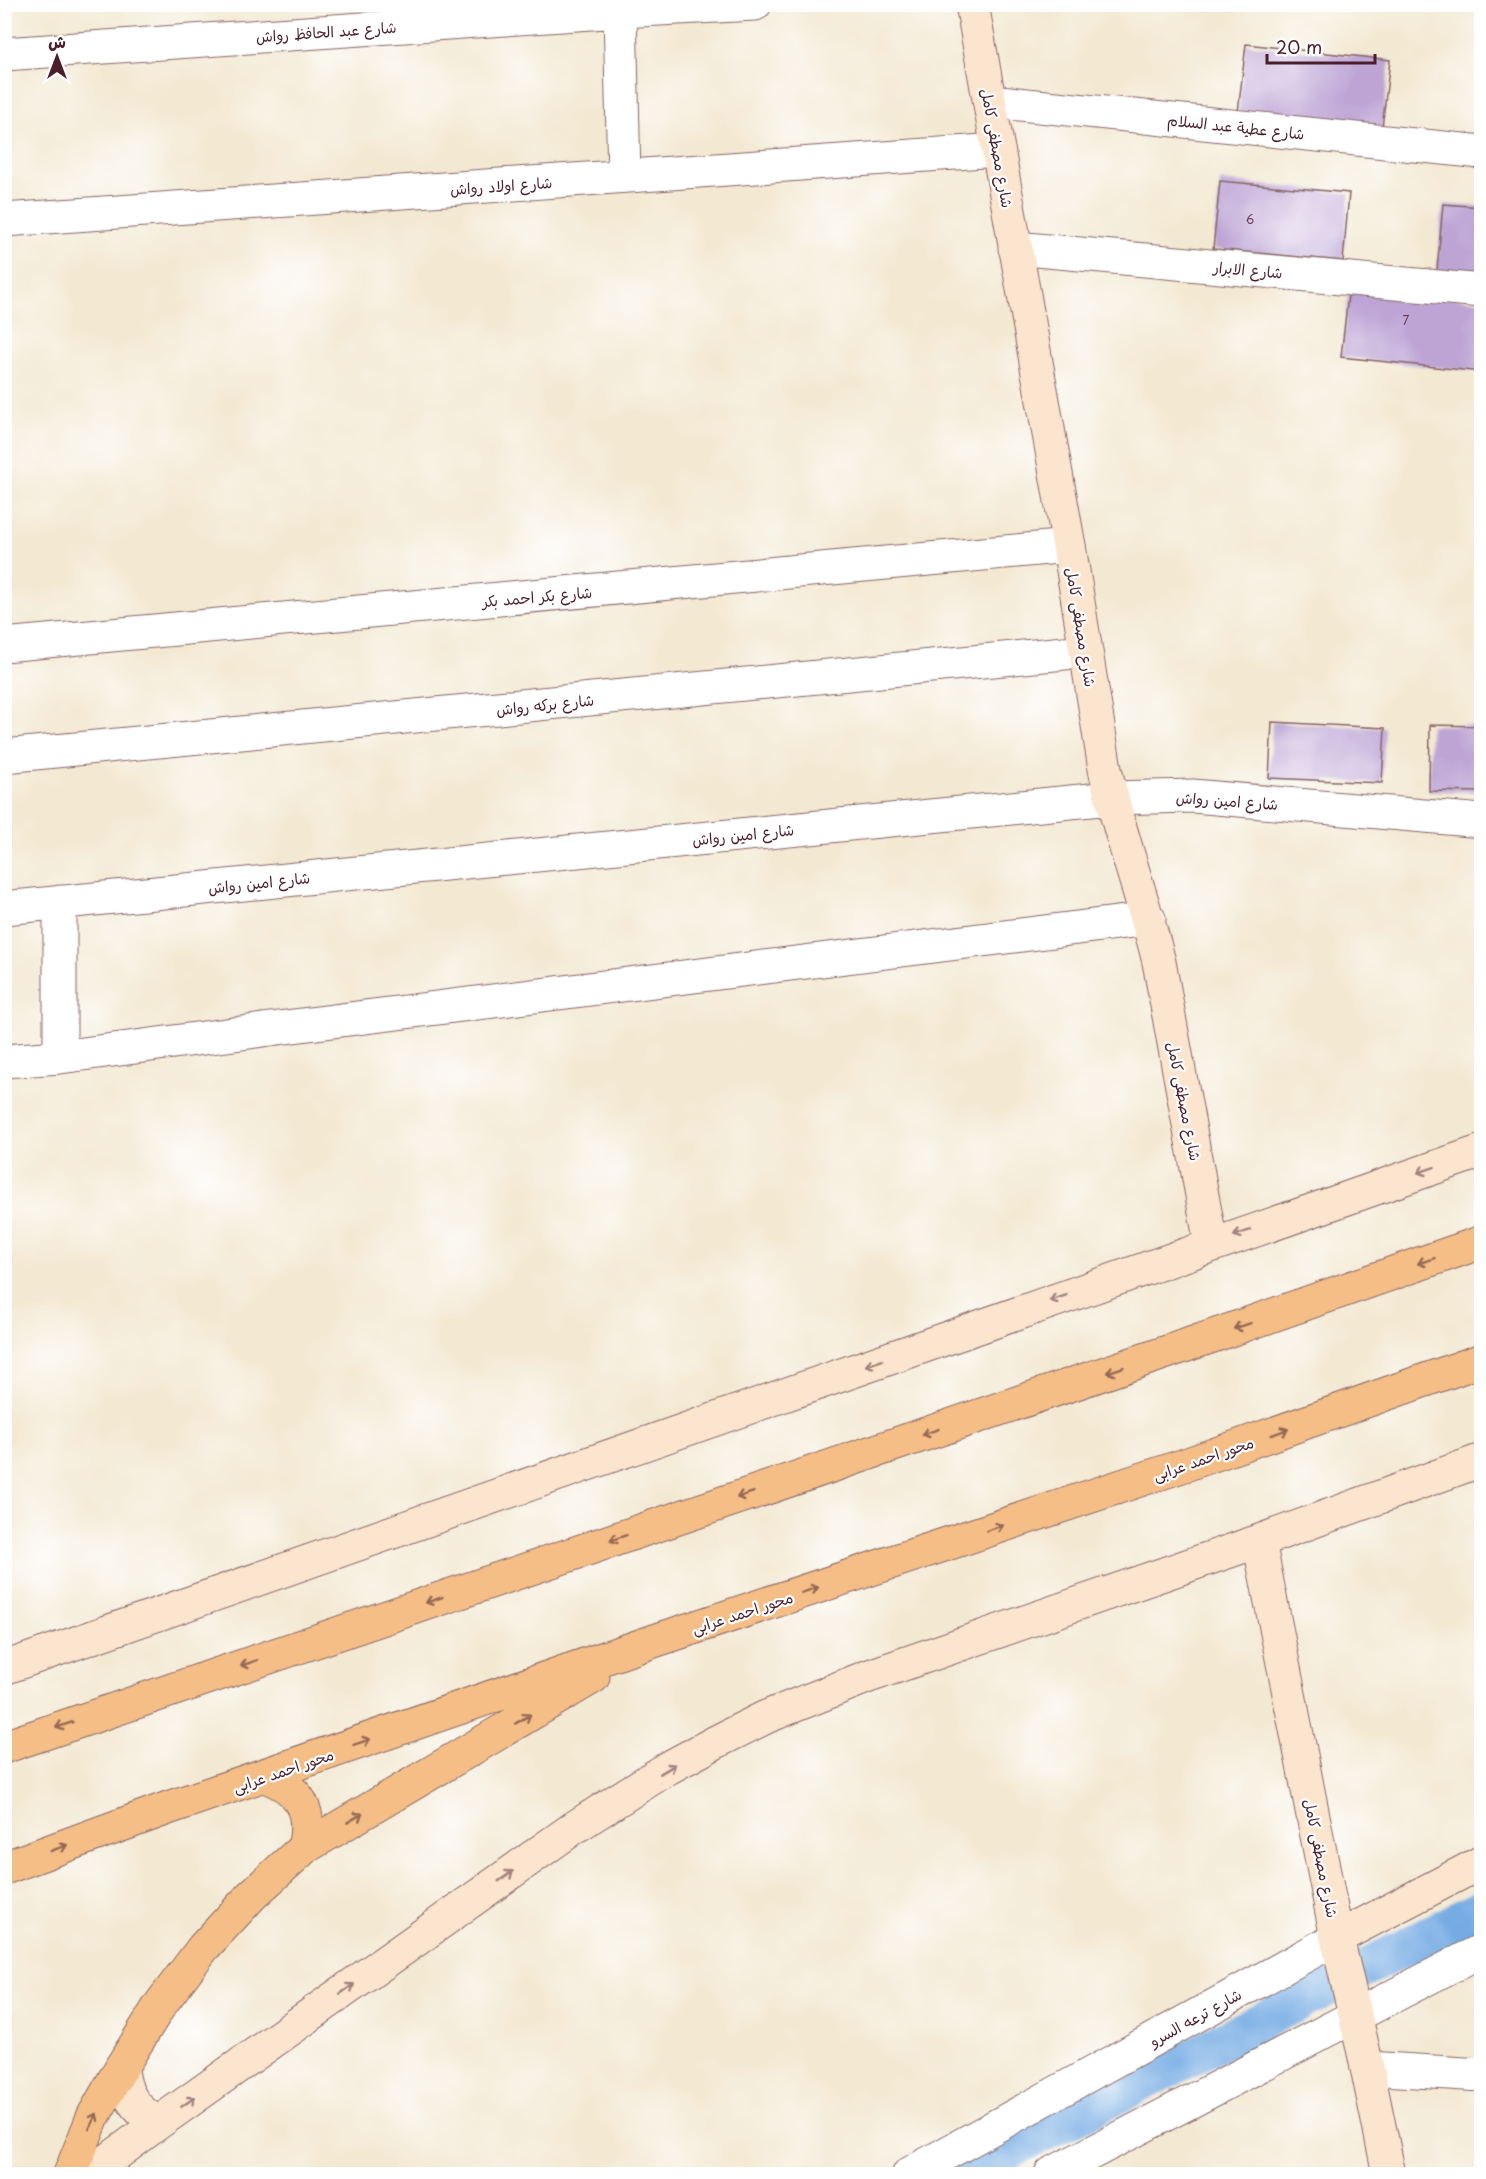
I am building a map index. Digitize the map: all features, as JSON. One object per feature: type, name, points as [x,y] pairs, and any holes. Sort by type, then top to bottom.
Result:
[{"type":"highway","points":[[4,1747],[1170,1351],[1482,1242]]},
{"type":"highway","name":"محور احمد عرابى","points":[[4,1868],[168,1808],[654,1641],[1185,1465],[1482,1360]]},
{"type":"highway","points":[[70,2175],[93,2117],[160,2005],[203,1948],[252,1896],[304,1848],[654,1641]]},
{"type":"highway","points":[[264,1776],[279,1781],[292,1790],[301,1802],[307,1817],[308,1832],[304,1848]]},
{"type":"street","name":"شارع عبد الحافظ رواش","points":[[4,54],[620,11],[755,4]]},
{"type":"street","name":"شارع مصطفى كامل","points":[[972,4],[1069,546],[1111,798],[1149,919],[1211,1244]]},
{"type":"street","points":[[620,11],[624,176]]},
{"type":"street","name":"شارع عطية عبد السلام","points":[[990,101],[1482,152]]},
{"type":"street","name":"شارع اولاد رواش","points":[[4,220],[998,150]]},
{"type":"street","name":"شارع الابرار","points":[[1015,248],[1482,291]]},
{"type":"street","name":"شارع بكر احمد بكر","points":[[4,645],[1069,546]]},
{"type":"street","name":"شارع بركه رواش","points":[[4,756],[1085,651]]},
{"type":"street","name":"شارع امين رواش","points":[[4,908],[1111,798],[1193,796],[1482,821]]},
{"type":"street","points":[[60,902],[60,1057]]},
{"type":"street","points":[[4,1061],[60,1057],[313,1023],[1149,919]]},
{"type":"street","points":[[4,1668],[1482,1151]]},
{"type":"street","points":[[90,2175],[158,2123],[574,1827],[668,1768],[716,1742],[766,1717],[869,1676],[1259,1541],[1482,1460]]},
{"type":"street","name":"شارع مصطفى كامل","points":[[1259,1541],[1339,1944],[1389,2175]]},
{"type":"street","name":"شارع ترعه السرو","points":[[909,2175],[1339,1944],[1482,1862]]},
{"type":"street","points":[[1051,2175],[1482,1950]]},
{"type":"street","points":[[122,2066],[127,2094],[145,2116],[158,2123]]},
{"type":"street","points":[[1367,2068],[1482,2075]]},
{"type":"building","points":[[1246,44],[1390,60],[1382,128],[1238,112]]},
{"type":"building","points":[[1220,181],[1349,193],[1343,261],[1213,249]]},
{"type":"building","points":[[1443,204],[1482,207],[1482,275],[1437,270]]},
{"type":"building","points":[[1349,287],[1482,301],[1482,372],[1341,357]]},
{"type":"building","points":[[1272,722],[1385,728],[1382,783],[1269,778]]},
{"type":"building","points":[[1430,725],[1482,726],[1482,792],[1429,791]]},
{"type":"waterway","points":[[963,2174],[1482,1908]]}]
